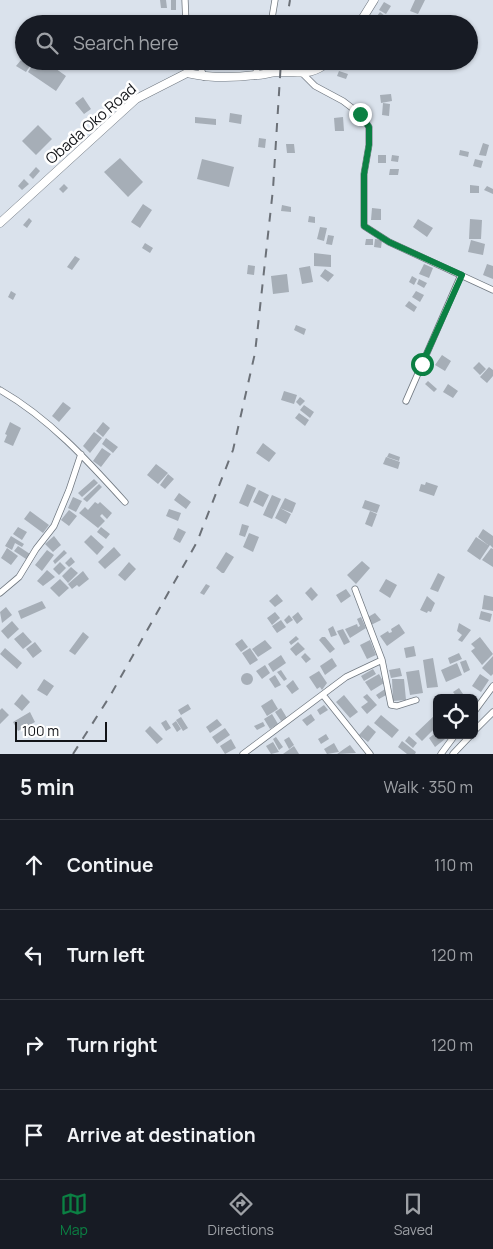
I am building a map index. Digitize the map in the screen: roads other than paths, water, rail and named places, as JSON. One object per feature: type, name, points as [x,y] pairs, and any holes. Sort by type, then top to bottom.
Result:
[{"type":"main road","points":[[365,15],[374,0]]},
{"type":"main road","name":"Obada Oko Road","points":[[0,223],[136,99],[187,72],[204,76],[255,76],[280,72],[302,74],[316,70]]},
{"type":"street","points":[[185,0],[186,15]]},
{"type":"street","points":[[272,15],[275,0]]},
{"type":"street","points":[[202,70],[204,76]]},
{"type":"street","points":[[255,76],[257,70]]},
{"type":"street","points":[[302,74],[315,86],[343,101],[360,114],[369,127],[369,145],[364,174],[364,226],[389,242],[493,290]]},
{"type":"street","points":[[406,401],[462,275]]},
{"type":"street","points":[[0,390],[18,400],[81,454],[125,502]]},
{"type":"street","points":[[0,593],[19,577],[54,526],[70,490],[81,454]]},
{"type":"street","points":[[355,589],[382,660],[391,705],[397,706],[416,700]]},
{"type":"street","points":[[243,754],[346,677],[382,660]]},
{"type":"street","points":[[478,707],[493,686]]},
{"type":"street","points":[[322,695],[370,754]]},
{"type":"street","points":[[478,728],[493,712]]},
{"type":"street","points":[[441,754],[452,739]]},
{"type":"street","points":[[453,754],[467,739]]},
{"type":"railway","points":[[288,15],[290,0]]},
{"type":"railway","points":[[73,754],[110,696],[197,542],[233,450],[255,353],[273,189],[280,70]]}]
